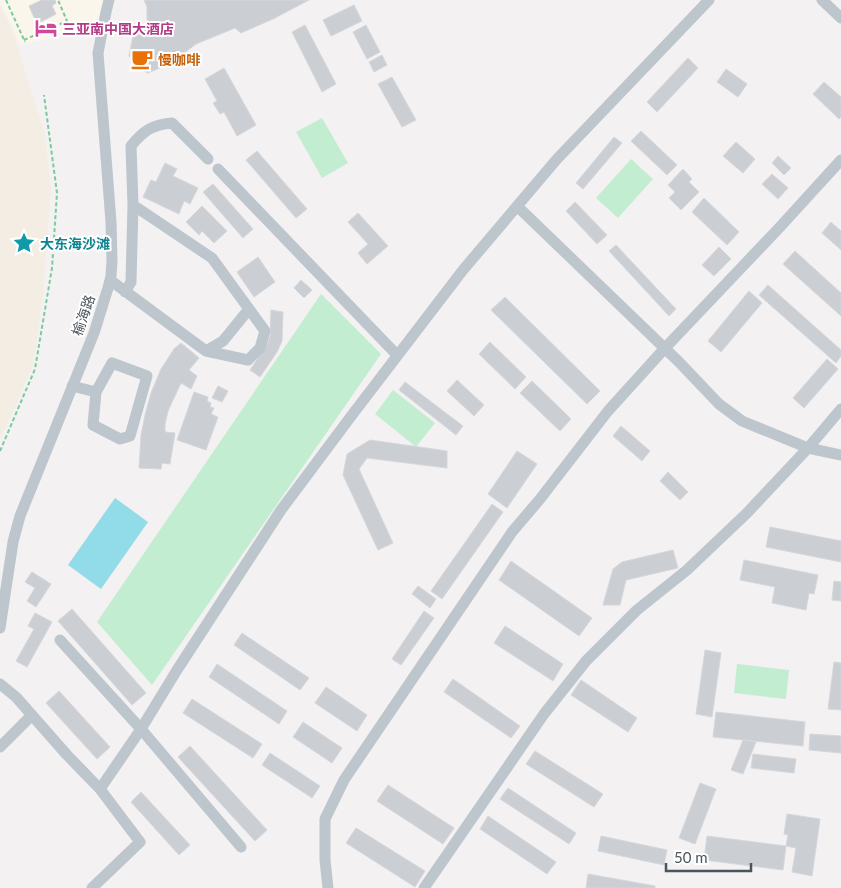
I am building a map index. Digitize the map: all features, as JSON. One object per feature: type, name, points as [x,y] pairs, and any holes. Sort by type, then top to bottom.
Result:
[{"type":"street","name":"榆海路","points":[[0,628],[13,542],[20,516],[94,333],[110,280],[112,260],[111,222],[98,53],[110,0]]},
{"type":"street","points":[[100,789],[141,729],[281,510],[397,355],[463,270],[557,159],[709,0]]},
{"type":"street","points":[[822,0],[841,18]]},
{"type":"street","points":[[125,292],[131,282],[133,205],[131,146],[148,128],[172,122],[208,159]]},
{"type":"street","points":[[328,888],[325,860],[325,819],[344,780],[512,532],[540,500],[608,411],[841,160]]},
{"type":"street","points":[[218,169],[397,355]]},
{"type":"street","points":[[110,280],[206,351],[248,360],[260,348],[265,331],[212,258],[133,205]]},
{"type":"street","points":[[517,206],[665,348],[720,404],[742,421],[808,448],[841,455]]},
{"type":"street","points":[[206,351],[223,341],[249,309]]},
{"type":"street","points":[[112,363],[147,376],[130,436],[120,439],[93,425],[96,392],[112,363]]},
{"type":"street","points":[[72,386],[96,392]]},
{"type":"street","points":[[424,888],[544,714],[586,661],[637,610],[687,570],[747,513],[808,448],[841,409]]},
{"type":"street","points":[[60,640],[141,729],[241,846]]},
{"type":"street","points":[[0,684],[16,697],[67,756],[100,789],[140,842],[92,888]]},
{"type":"street","points":[[0,747],[32,715]]},
{"type":"path","points":[[6,0],[25,41],[67,21],[58,0]]},
{"type":"path","points":[[0,450],[35,369],[52,268],[57,193],[44,95]]},
{"type":"shaded area","name":"三亚南中国大酒店","points":[[0,0],[106,0],[97,20],[63,36],[20,45]]},
{"type":"green space","points":[[322,118],[348,163],[322,178],[296,132]]},
{"type":"green space","points":[[631,159],[653,179],[618,218],[596,198]]},
{"type":"green space","points":[[321,294],[381,354],[152,685],[97,622]]},
{"type":"green space","points":[[393,390],[435,423],[416,447],[375,414]]},
{"type":"green space","points":[[737,664],[789,670],[786,699],[734,693]]},
{"type":"sand","name":"大东海沙滩","points":[[0,5],[12,30],[45,135],[51,189],[43,296],[33,366],[0,440]]},
{"type":"water","points":[[115,498],[148,522],[101,589],[68,565]]},
{"type":"building","points":[[42,0],[55,0],[56,3],[52,6],[56,14],[37,24],[29,6]]},
{"type":"building","points":[[144,0],[309,0],[241,33],[235,28],[196,44],[171,63],[148,73],[139,68],[129,56],[133,36],[147,22],[147,7]]},
{"type":"building","points":[[354,5],[362,21],[331,36],[323,20]]},
{"type":"building","points":[[305,25],[336,84],[322,92],[292,32]]},
{"type":"building","points":[[366,25],[380,52],[367,59],[353,32]]},
{"type":"building","points":[[382,55],[387,65],[374,72],[369,62]]},
{"type":"building","points":[[688,58],[698,68],[657,112],[647,102]]},
{"type":"building","points":[[224,68],[256,125],[237,136],[224,112],[220,114],[213,103],[217,101],[205,79]]},
{"type":"building","points":[[726,69],[747,84],[738,97],[717,82]]},
{"type":"building","points":[[392,77],[416,120],[402,127],[378,84]]},
{"type":"building","points":[[824,82],[841,97],[841,117],[839,119],[813,94]]},
{"type":"building","points":[[641,131],[677,165],[667,175],[631,141]]},
{"type":"building","points":[[614,137],[622,143],[583,189],[576,183]]},
{"type":"building","points":[[736,142],[755,159],[743,173],[723,156]]},
{"type":"building","points":[[257,151],[307,209],[296,218],[246,160]]},
{"type":"building","points":[[778,156],[791,168],[784,175],[772,163]]},
{"type":"building","points":[[165,163],[177,169],[173,176],[198,188],[190,204],[184,201],[179,214],[143,197],[151,180],[156,182]]},
{"type":"building","points":[[683,169],[692,179],[689,182],[699,192],[681,210],[669,198],[675,192],[668,185]]},
{"type":"building","points":[[772,174],[788,188],[778,199],[762,184]]},
{"type":"building","points":[[213,184],[253,229],[243,238],[203,192]]},
{"type":"building","points":[[704,198],[739,232],[727,245],[692,212]]},
{"type":"building","points":[[575,202],[607,235],[597,244],[566,211]]},
{"type":"building","points":[[202,206],[227,231],[214,243],[202,231],[199,235],[186,222]]},
{"type":"building","points":[[358,213],[388,246],[367,264],[358,253],[368,244],[348,222]]},
{"type":"building","points":[[831,222],[841,231],[841,250],[822,233]]},
{"type":"building","points":[[616,245],[676,309],[669,316],[609,251]]},
{"type":"building","points":[[719,247],[731,259],[714,276],[702,265]]},
{"type":"building","points":[[795,251],[841,293],[841,316],[783,264]]},
{"type":"building","points":[[258,257],[275,282],[254,297],[237,272]]},
{"type":"building","points":[[301,280],[312,290],[304,298],[294,288]]},
{"type":"building","points":[[768,285],[841,350],[841,356],[836,363],[759,295]]},
{"type":"building","points":[[749,291],[762,303],[721,352],[708,341]]},
{"type":"building","points":[[505,297],[600,391],[587,404],[491,310]]},
{"type":"building","points":[[271,310],[283,312],[282,341],[260,377],[250,370],[267,345],[270,336]]},
{"type":"building","points":[[490,342],[526,377],[515,389],[479,354]]},
{"type":"building","points":[[181,343],[199,358],[189,370],[197,376],[191,389],[181,383],[168,411],[165,432],[175,433],[170,464],[162,463],[161,469],[139,468],[141,435],[151,393],[161,369],[174,349]]},
{"type":"building","points":[[827,359],[838,369],[804,408],[793,398]]},
{"type":"building","points":[[457,380],[484,405],[474,416],[447,391]]},
{"type":"building","points":[[532,381],[571,419],[560,431],[520,393]]},
{"type":"building","points":[[405,382],[463,426],[456,435],[399,390]]},
{"type":"building","points":[[218,386],[228,391],[222,402],[212,398]]},
{"type":"building","points":[[194,392],[208,397],[207,401],[211,403],[210,407],[214,408],[211,414],[218,417],[206,450],[177,440]]},
{"type":"building","points":[[621,426],[650,451],[642,461],[613,436]]},
{"type":"building","points":[[370,440],[447,451],[447,468],[367,458],[359,469],[393,543],[378,550],[343,475],[347,454]]},
{"type":"building","points":[[517,451],[537,464],[507,508],[488,494]]},
{"type":"building","points":[[668,472],[688,492],[680,500],[660,481]]},
{"type":"building","points":[[492,504],[503,512],[442,599],[431,591]]},
{"type":"building","points":[[770,527],[841,541],[841,562],[766,547]]},
{"type":"building","points":[[673,550],[678,568],[626,580],[620,605],[603,605],[613,569],[622,562]]},
{"type":"building","points":[[744,560],[818,575],[814,594],[809,593],[806,610],[772,603],[775,587],[740,580]]},
{"type":"building","points":[[511,561],[592,618],[579,636],[499,580]]},
{"type":"building","points":[[32,572],[51,584],[36,607],[27,601],[35,588],[25,582]]},
{"type":"building","points":[[834,581],[841,582],[841,601],[832,600]]},
{"type":"building","points":[[418,586],[436,599],[430,608],[412,594]]},
{"type":"building","points":[[72,609],[146,693],[132,705],[58,621]]},
{"type":"building","points":[[424,611],[434,618],[401,665],[392,659]]},
{"type":"building","points":[[35,613],[52,622],[27,667],[16,661],[34,629],[28,626]]},
{"type":"building","points":[[505,626],[563,664],[553,681],[494,643]]},
{"type":"building","points":[[242,633],[309,678],[300,690],[234,645]]},
{"type":"building","points":[[705,650],[721,653],[712,717],[696,714]]},
{"type":"building","points":[[834,662],[841,663],[841,710],[828,709]]},
{"type":"building","points":[[217,664],[287,711],[279,724],[209,677]]},
{"type":"building","points":[[453,679],[520,726],[511,738],[444,692]]},
{"type":"building","points":[[581,680],[637,718],[628,732],[571,695]]},
{"type":"building","points":[[326,687],[367,715],[357,731],[315,703]]},
{"type":"building","points":[[59,691],[110,747],[97,759],[46,703]]},
{"type":"building","points":[[192,699],[262,744],[253,758],[183,713]]},
{"type":"building","points":[[716,712],[805,722],[803,746],[713,737]]},
{"type":"building","points":[[303,722],[342,748],[332,763],[293,737]]},
{"type":"building","points":[[810,734],[841,736],[841,753],[809,750]]},
{"type":"building","points":[[743,740],[756,742],[743,774],[731,770]]},
{"type":"building","points":[[190,746],[267,830],[255,841],[178,757]]},
{"type":"building","points":[[535,751],[603,794],[594,807],[526,764]]},
{"type":"building","points":[[270,753],[320,786],[312,798],[262,765]]},
{"type":"building","points":[[753,754],[796,759],[794,773],[751,768]]},
{"type":"building","points":[[700,783],[716,789],[695,844],[679,838]]},
{"type":"building","points":[[388,785],[454,828],[443,844],[377,801]]},
{"type":"building","points":[[508,788],[576,833],[569,844],[500,799]]},
{"type":"building","points":[[141,792],[190,845],[179,855],[131,802]]},
{"type":"building","points":[[787,814],[820,819],[812,876],[792,872],[796,848],[786,846],[788,835],[784,834]]},
{"type":"building","points":[[488,816],[556,862],[547,874],[480,829]]},
{"type":"building","points":[[356,828],[425,871],[415,887],[346,843]]},
{"type":"building","points":[[601,836],[667,850],[664,865],[598,851]]},
{"type":"building","points":[[707,836],[786,846],[783,870],[704,860]]},
{"type":"building","points":[[588,874],[655,886],[655,888],[586,888]]},
{"type":"place","name":"三亚南中国大酒店","points":[[46,28]]},
{"type":"place","name":"慢咖啡","points":[[142,59]]},
{"type":"place","name":"大东海沙滩","points":[[24,243]]}]
